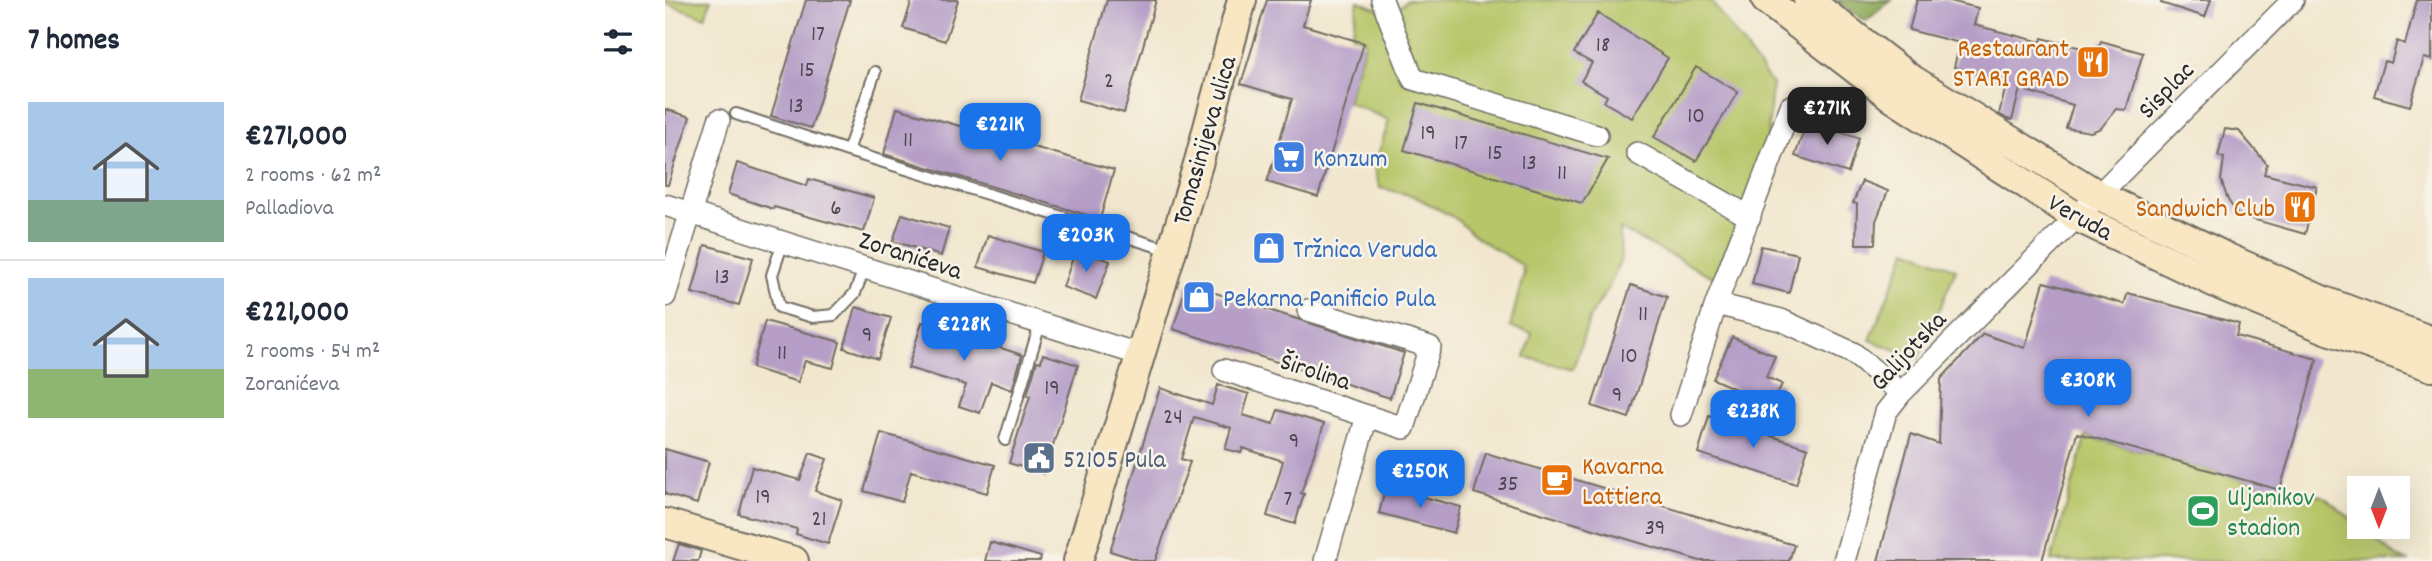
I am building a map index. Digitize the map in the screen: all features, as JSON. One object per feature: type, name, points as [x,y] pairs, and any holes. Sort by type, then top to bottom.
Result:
[{"type":"main road","name":"Tomasinijeva ulica","points":[[1078,561],[1172,251],[1242,0]]},
{"type":"main road","name":"Veruda","points":[[1766,0],[1893,98],[2077,217],[2222,286],[2326,329],[2432,368]]},
{"type":"main road","name":"Veruda","points":[[1808,0],[1908,77],[2100,196],[2312,296],[2432,341]]},
{"type":"main road","points":[[665,523],[794,561]]},
{"type":"street","points":[[1383,0],[1412,79],[1597,135]]},
{"type":"street","name":"Sisplac","points":[[2077,217],[2293,0]]},
{"type":"street","points":[[1682,415],[1716,304],[1791,106]]},
{"type":"street","points":[[665,296],[690,212],[728,117]]},
{"type":"street","points":[[1637,153],[1750,217]]},
{"type":"street","name":"Zoranićeva","points":[[665,205],[1141,355]]},
{"type":"street","name":"Galijotska","points":[[1844,561],[1886,412],[1901,393],[2077,217]]},
{"type":"street","points":[[1716,304],[1781,320],[1853,353],[1901,393]]},
{"type":"street","points":[[1308,310],[1430,347],[1405,428],[1367,416]]},
{"type":"street","name":"Širolina","points":[[1224,370],[1367,416],[1325,561]]},
{"type":"lane","points":[[848,150],[875,72]]},
{"type":"lane","points":[[728,117],[848,150],[1172,251]]},
{"type":"lane","points":[[783,242],[772,275],[779,307],[813,317],[834,316],[855,293],[864,269]]},
{"type":"lane","points":[[1005,440],[1040,324]]},
{"type":"green space","points":[[665,0],[711,0],[705,17],[665,3]]},
{"type":"green space","points":[[1407,0],[1710,0],[1772,84],[1766,161],[1715,278],[1620,229],[1621,259],[1609,287],[1590,317],[1573,369],[1525,357],[1532,333],[1510,327],[1524,272],[1523,266],[1476,237],[1455,218],[1414,196],[1380,188],[1374,168],[1389,120],[1347,102],[1366,40],[1352,35],[1358,1],[1391,14]]},
{"type":"green space","points":[[1835,0],[1891,0],[1866,21]]},
{"type":"green space","points":[[1907,249],[1956,269],[1919,359],[1870,340]]},
{"type":"green space","name":"Uljanikov stadion","points":[[2086,436],[2280,490],[2323,496],[2347,516],[2347,539],[2375,539],[2397,557],[2410,561],[2051,561]]},
{"type":"building","points":[[806,0],[850,0],[811,128],[771,116]]},
{"type":"building","points":[[912,0],[958,0],[945,41],[903,28]]},
{"type":"building","points":[[1107,0],[1156,0],[1124,113],[1078,100]]},
{"type":"building","points":[[1267,0],[1311,0],[1303,25],[1364,43],[1318,197],[1267,182],[1292,99],[1241,84]]},
{"type":"building","points":[[1917,0],[1946,0],[1978,8],[1974,25],[2041,42],[2042,38],[2097,52],[2101,41],[2143,53],[2126,110],[2116,109],[2101,128],[2091,132],[2066,128],[2073,105],[2020,89],[2012,120],[2007,119],[1999,114],[2007,82],[1954,67],[1960,43],[1909,30]]},
{"type":"building","points":[[2162,0],[2211,0],[2205,17],[2161,3]]},
{"type":"building","points":[[2417,0],[2432,0],[2432,60],[2424,58],[2410,106],[2374,96],[2384,61],[2391,63],[2397,41],[2405,44]]},
{"type":"building","points":[[1598,13],[1668,58],[1632,118],[1604,102],[1607,96],[1581,81],[1592,63],[1574,53]]},
{"type":"building","points":[[1696,67],[1738,92],[1696,161],[1654,137]]},
{"type":"building","points":[[1418,103],[1608,159],[1582,203],[1404,150]]},
{"type":"building","points":[[897,108],[1114,170],[1100,219],[884,154]]},
{"type":"building","points":[[665,109],[690,117],[668,185],[665,185]]},
{"type":"building","points":[[1807,121],[1859,138],[1848,173],[1795,156]]},
{"type":"building","points":[[2225,129],[2239,131],[2267,164],[2264,174],[2317,187],[2305,234],[2238,215],[2228,200],[2221,180],[2224,158],[2218,156]]},
{"type":"building","points":[[737,163],[807,186],[809,179],[874,198],[864,232],[774,207],[773,209],[728,194]]},
{"type":"building","points":[[1862,181],[1888,191],[1876,221],[1875,244],[1856,244],[1857,204],[1853,203]]},
{"type":"building","points":[[902,214],[949,228],[941,256],[893,241]]},
{"type":"building","points":[[988,235],[1043,252],[1033,283],[978,267]]},
{"type":"building","points":[[705,245],[753,258],[739,305],[692,293]]},
{"type":"building","points":[[1761,246],[1798,254],[1789,293],[1752,284]]},
{"type":"building","points":[[1076,249],[1110,261],[1096,299],[1063,287]]},
{"type":"building","points":[[2044,282],[2124,304],[2128,293],[2239,324],[2236,336],[2317,359],[2280,490],[2077,433],[2042,561],[1878,561],[1911,434],[1939,444],[1941,379],[1983,334],[2025,348]]},
{"type":"building","points":[[1187,284],[1404,353],[1390,398],[1173,329]]},
{"type":"building","points":[[1631,285],[1667,297],[1629,418],[1592,406]]},
{"type":"building","points":[[856,307],[891,318],[878,359],[844,348]]},
{"type":"building","points":[[765,321],[840,342],[833,368],[805,361],[798,382],[752,368]]},
{"type":"building","points":[[922,322],[1022,355],[1012,390],[991,382],[980,413],[959,406],[966,385],[908,368]]},
{"type":"building","points":[[1732,337],[1775,356],[1766,377],[1782,384],[1772,405],[1713,379]]},
{"type":"building","points":[[1043,354],[1078,365],[1044,474],[1009,463],[1030,396],[1027,395],[1037,361],[1041,362]]},
{"type":"building","points":[[1218,385],[1249,394],[1243,415],[1273,424],[1278,410],[1324,424],[1301,493],[1304,494],[1295,524],[1267,516],[1283,461],[1243,448],[1241,453],[1225,449],[1231,428],[1194,417],[1181,459],[1190,462],[1155,561],[1142,561],[1110,551],[1160,388],[1212,405]]},
{"type":"building","points":[[1709,416],[1808,448],[1796,484],[1698,453]]},
{"type":"building","points":[[881,433],[995,465],[987,493],[911,471],[902,502],[864,491]]},
{"type":"building","points":[[665,449],[709,462],[697,504],[665,494]]},
{"type":"building","points":[[810,453],[827,459],[815,491],[842,500],[828,544],[796,534],[797,529],[739,514],[752,467],[800,480]]},
{"type":"building","points":[[1486,453],[1794,545],[1789,561],[1700,561],[1474,493]]},
{"type":"building","points":[[1386,487],[1461,507],[1454,533],[1379,513]]},
{"type":"building","points":[[990,542],[1041,557],[1040,561],[985,561]]},
{"type":"building","points":[[679,544],[701,551],[698,561],[673,561]]},
{"type":"place","name":"Restaurant STARI GRAD","points":[[2093,62]]},
{"type":"place","name":"Konzum","points":[[1289,157]]},
{"type":"place","name":"Sandwich Club","points":[[2300,207]]},
{"type":"place","name":"Tržnica Veruda","points":[[1269,248]]},
{"type":"place","name":"Pekarna Panificio Pula","points":[[1199,297]]},
{"type":"place","name":"52105 Pula","points":[[1039,458]]},
{"type":"place","name":"Kavarna Lattiera","points":[[1557,480]]},
{"type":"place","name":"Uljanikov stadion","points":[[2203,511]]}]
